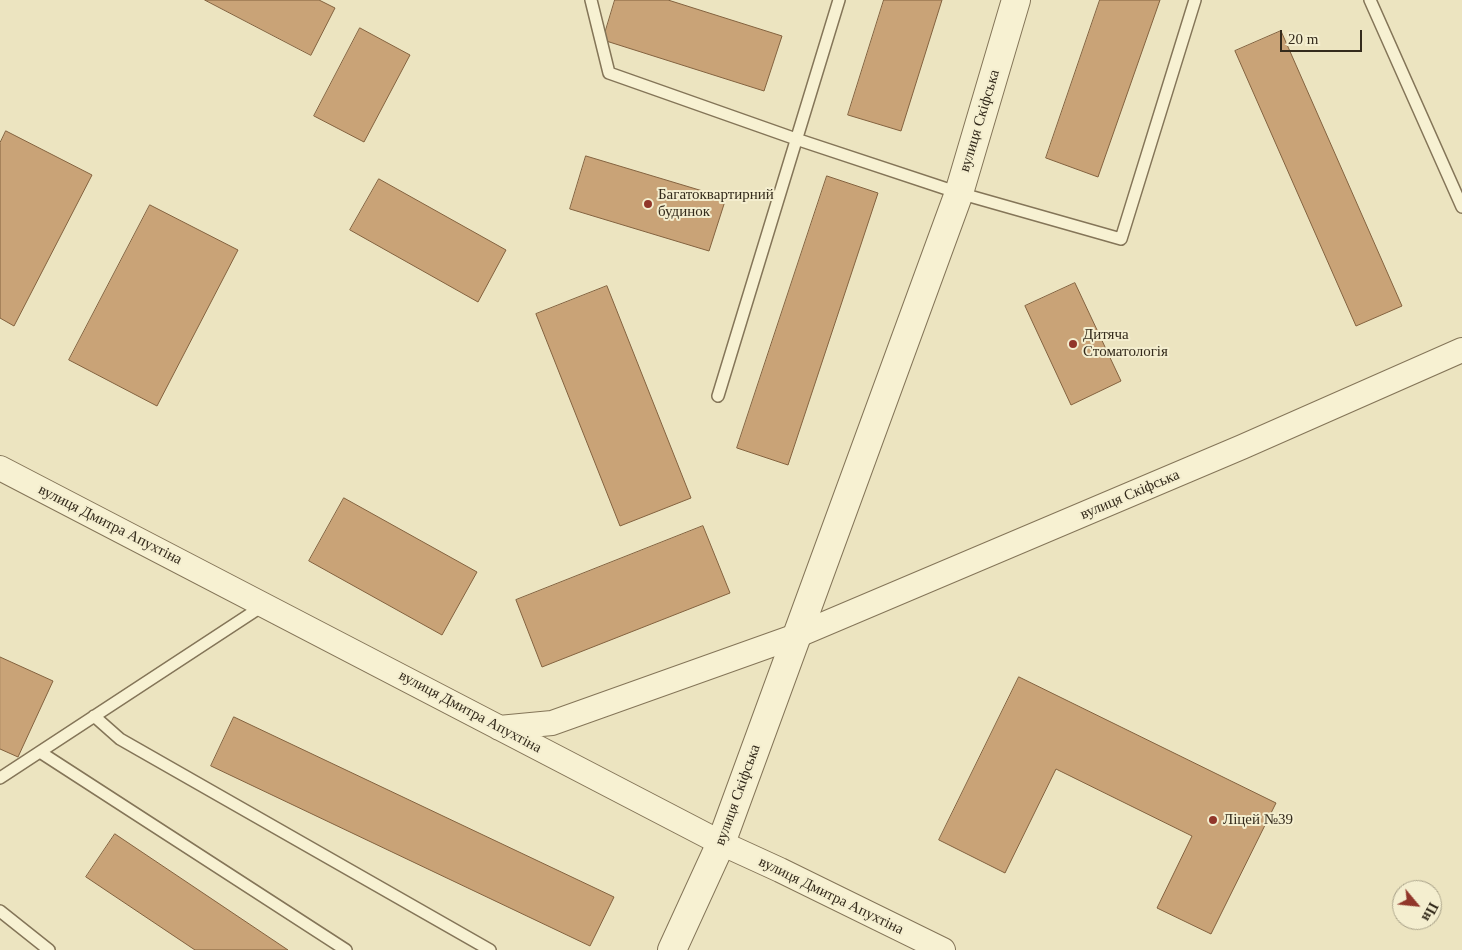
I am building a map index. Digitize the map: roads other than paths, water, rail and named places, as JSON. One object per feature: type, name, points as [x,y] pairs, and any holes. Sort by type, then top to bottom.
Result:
[{"type":"street","name":"вулиця Скіфська","points":[[672,950],[721,843],[959,193],[1016,0]]},
{"type":"street","name":"вулиця Скіфська","points":[[499,728],[552,723],[796,636],[1233,451],[1462,350]]},
{"type":"street","name":"вулиця Дмитра Апухтіна","points":[[0,468],[721,843],[943,950]]},
{"type":"lane","points":[[590,0],[609,73],[796,139],[959,193],[1121,239],[1195,0]]},
{"type":"lane","points":[[718,396],[839,0]]},
{"type":"lane","points":[[1370,0],[1462,207]]},
{"type":"lane","points":[[0,778],[264,605]]},
{"type":"lane","points":[[94,716],[120,739],[490,950]]},
{"type":"lane","points":[[40,752],[346,950]]},
{"type":"lane","points":[[0,911],[49,950]]},
{"type":"place","name":"Багатоквартирний будинок","points":[[648,204]]},
{"type":"place","name":"Дитяча Стоматологія","points":[[1073,344]]},
{"type":"place","name":"Ліцей №39","points":[[1213,820]]}]
